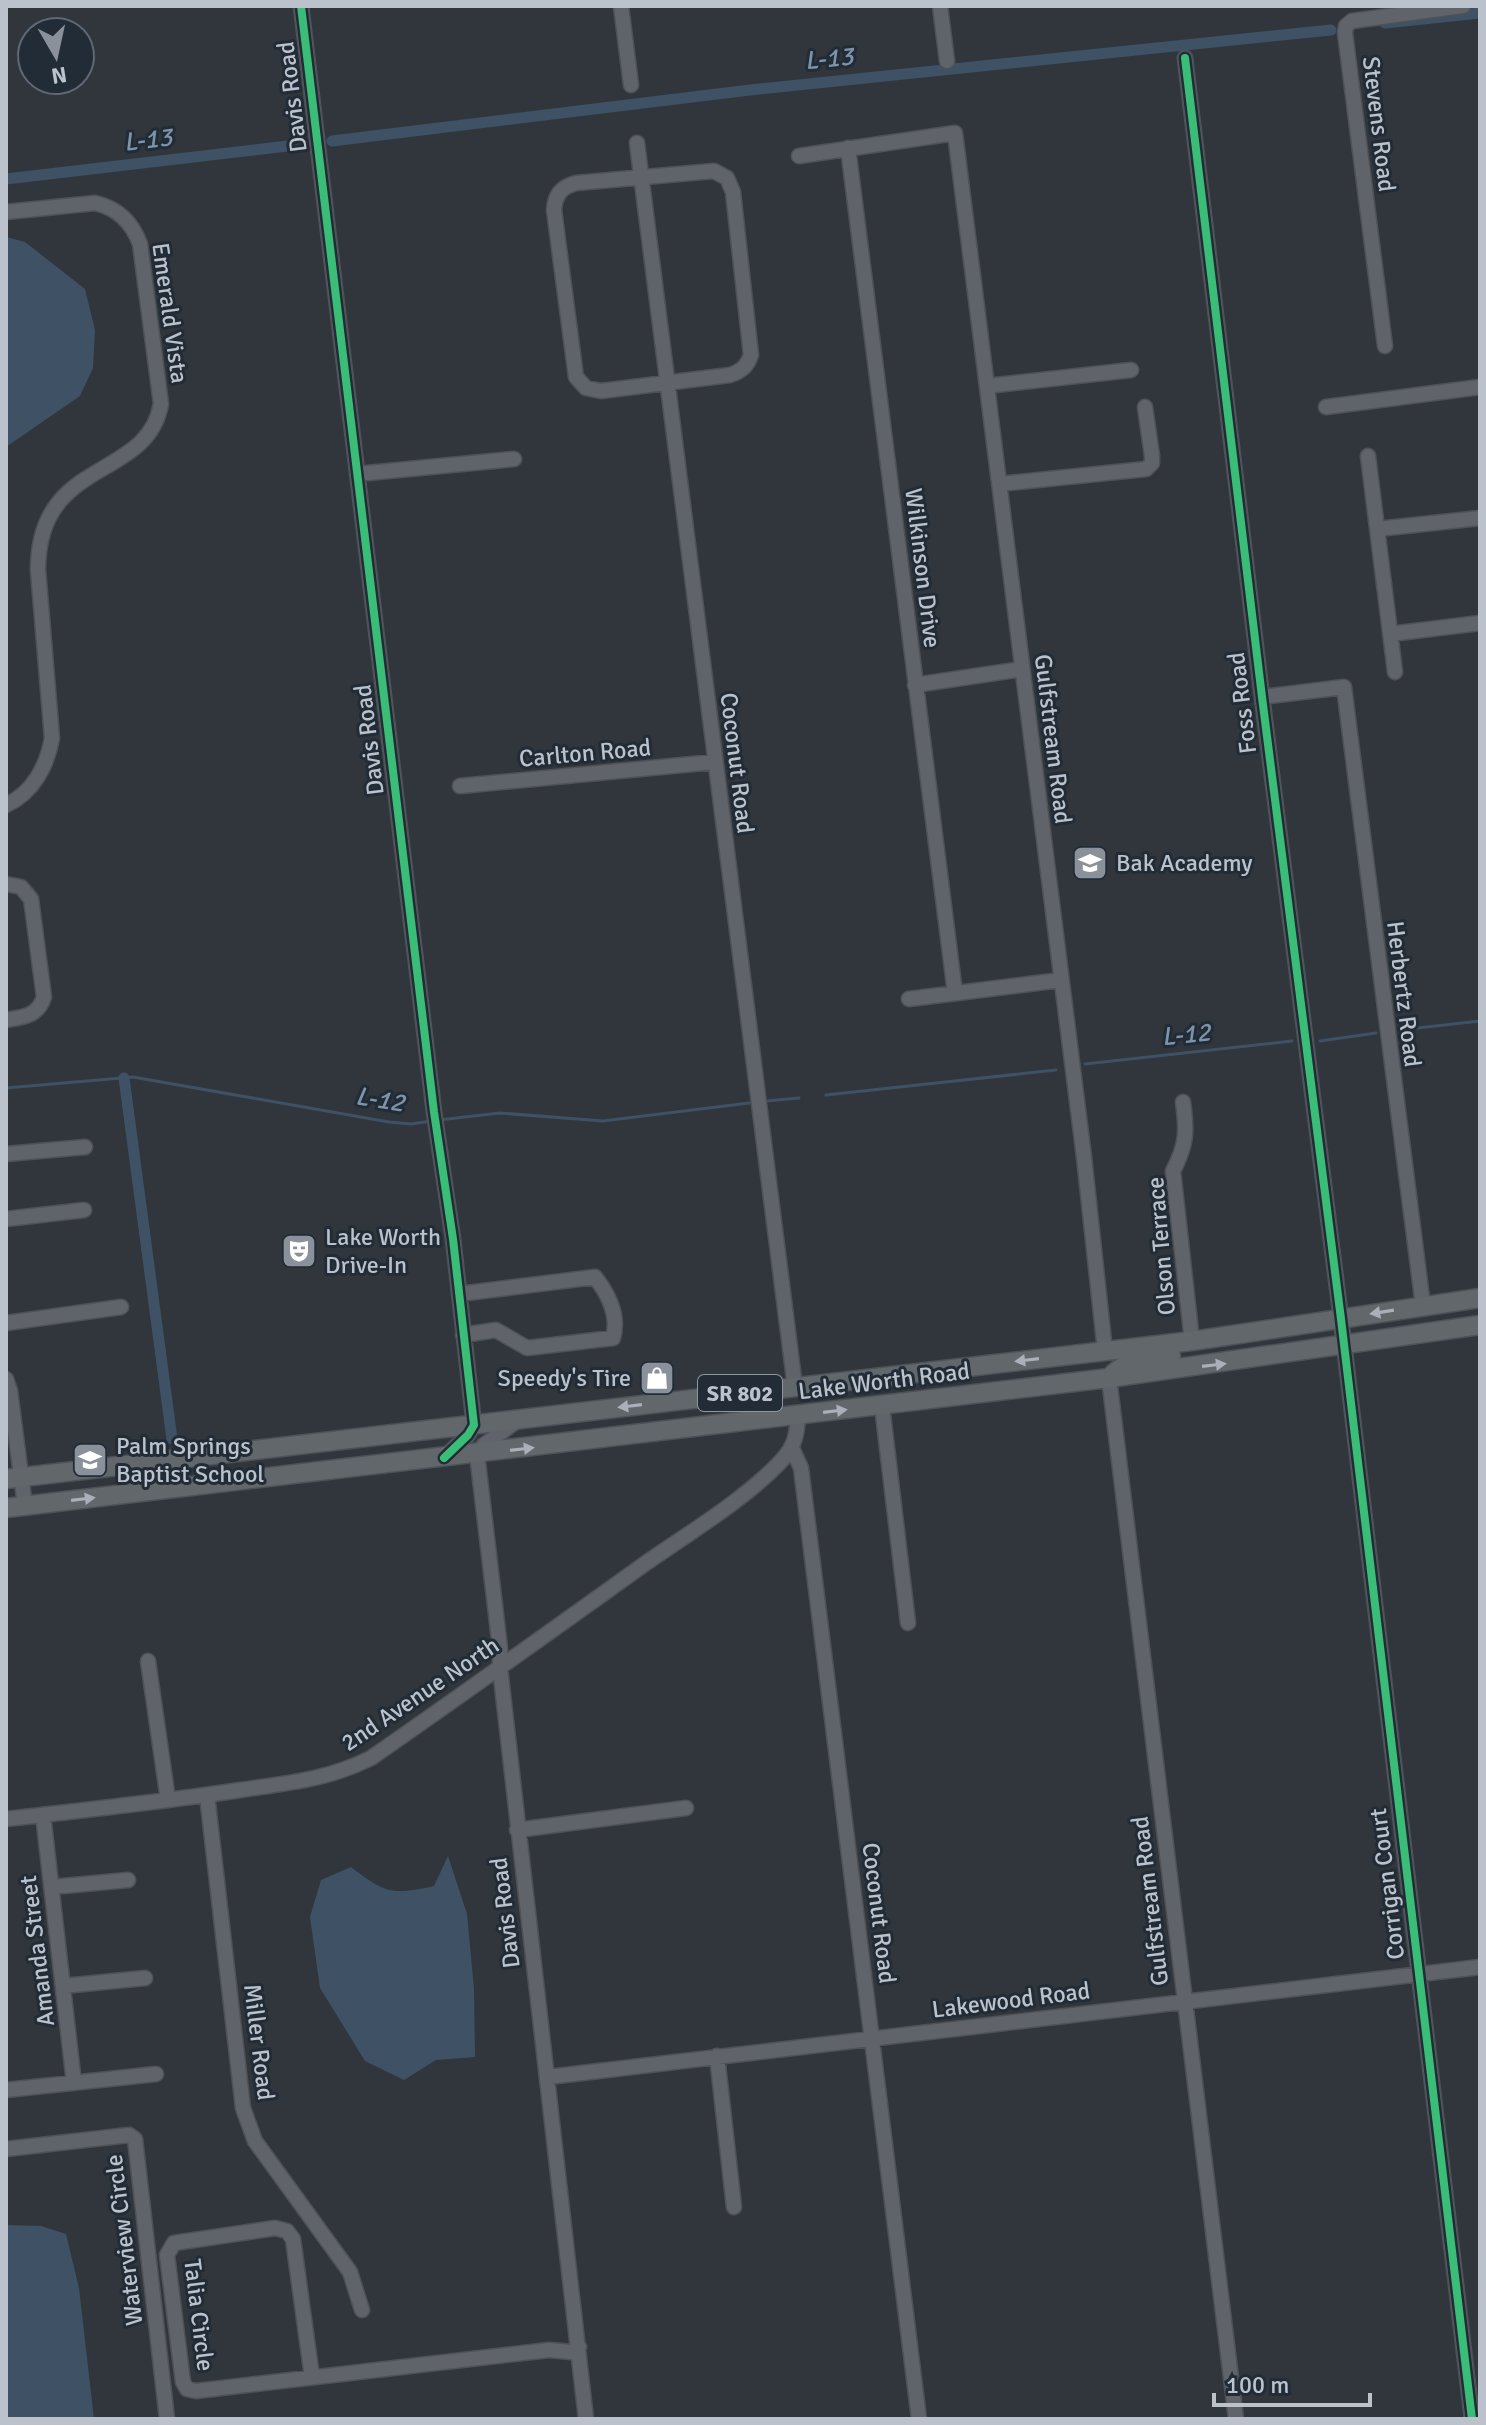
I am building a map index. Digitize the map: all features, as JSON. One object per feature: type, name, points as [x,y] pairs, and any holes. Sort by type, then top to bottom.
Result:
[{"type":"main road","name":"Lake Worth Road","points":[[14,1478],[1192,1341],[1480,1298]]},
{"type":"main road","name":"Lake Worth Road","points":[[16,1507],[1109,1378],[1480,1325]]},
{"type":"main road","points":[[1109,1378],[1119,1366],[1128,1362],[1181,1354],[1192,1341]]},
{"type":"main road","points":[[1024,1388],[1032,1376],[1088,1369],[1099,1362],[1105,1351]]},
{"type":"main road","points":[[798,1416],[808,1399],[853,1390],[873,1378]]},
{"type":"main road","points":[[712,1426],[741,1412],[785,1406],[792,1402],[795,1387]]},
{"type":"street","name":"Davis Road","points":[[301,6],[474,1425]]},
{"type":"street","points":[[621,6],[631,85]]},
{"type":"street","points":[[940,6],[947,61]]},
{"type":"street","name":"Stevens Road","points":[[1385,346],[1346,26],[1352,21],[1463,6]]},
{"type":"street","name":"Foss Road","points":[[1185,58],[1342,1344]]},
{"type":"street","name":"Gulfstream Road","points":[[848,148],[955,133],[1084,1157],[1105,1351]]},
{"type":"street","name":"Coconut Road","points":[[637,143],[795,1387]]},
{"type":"street","points":[[799,156],[848,148]]},
{"type":"street","name":"Wilkinson Drive","points":[[848,148],[955,993]]},
{"type":"street","points":[[714,171],[721,173],[732,184],[751,355],[744,368],[730,375],[601,391],[586,388],[576,377],[554,210],[557,195],[568,185],[576,183],[641,177],[714,171]]},
{"type":"street","name":"Emerald Vista","points":[[6,212],[95,203],[108,206],[134,228],[140,244],[161,404],[154,426],[144,442],[77,484],[51,511],[42,529],[38,570],[52,738],[49,754],[31,787],[6,805]]},
{"type":"street","points":[[987,386],[1131,370]]},
{"type":"street","points":[[1326,407],[1480,387]]},
{"type":"street","points":[[999,484],[1146,469],[1152,463],[1152,456],[1145,407]]},
{"type":"street","points":[[1368,456],[1395,672]]},
{"type":"street","points":[[357,474],[514,459]]},
{"type":"street","points":[[1377,529],[1480,518]]},
{"type":"street","points":[[1390,634],[1480,623]]},
{"type":"street","points":[[915,685],[1022,669]]},
{"type":"street","name":"Herbertz Road","points":[[1262,697],[1344,687],[1423,1306]]},
{"type":"street","name":"Carlton Road","points":[[460,786],[714,762]]},
{"type":"street","points":[[6,884],[21,887],[31,899],[44,997],[31,1015],[6,1020]]},
{"type":"street","points":[[909,999],[1061,980]]},
{"type":"street","name":"Olson Terrace","points":[[1183,1102],[1187,1133],[1182,1155],[1173,1171],[1192,1341]]},
{"type":"street","points":[[6,1154],[85,1147]]},
{"type":"street","points":[[6,1219],[84,1210]]},
{"type":"street","points":[[459,1294],[595,1277],[603,1288],[617,1323],[613,1338],[527,1348],[496,1330],[463,1335]]},
{"type":"street","points":[[6,1323],[121,1307]]},
{"type":"street","name":"Corrigan Court","points":[[1342,1344],[1472,2419]]},
{"type":"street","name":"Gulfstream Road","points":[[1109,1378],[1236,2419]]},
{"type":"street","points":[[6,1379],[10,1391],[16,1507]]},
{"type":"street","points":[[882,1406],[908,1623]]},
{"type":"street","name":"Coconut Road","points":[[798,1416],[797,1437],[792,1448],[800,1467],[919,2419]]},
{"type":"street","points":[[477,1454],[484,1445],[518,1420]]},
{"type":"street","points":[[444,1458],[474,1425]]},
{"type":"street","name":"2nd Avenue North","points":[[6,1819],[207,1795],[328,1777],[349,1769],[371,1758],[500,1668],[737,1498],[782,1461],[792,1448]]},
{"type":"street","name":"Davis Road","points":[[477,1454],[517,1830],[586,2419]]},
{"type":"street","points":[[148,1661],[168,1800]]},
{"type":"street","name":"Miller Road","points":[[207,1795],[243,2108],[255,2141],[350,2272],[362,2310]]},
{"type":"street","points":[[517,1830],[686,1808]]},
{"type":"street","name":"Amanda Street","points":[[43,1815],[74,2083]]},
{"type":"street","points":[[52,1887],[128,1880]]},
{"type":"street","name":"Lakewood Road","points":[[548,2077],[1480,1967]]},
{"type":"street","points":[[63,1986],[145,1978]]},
{"type":"street","points":[[717,2056],[734,2207]]},
{"type":"street","points":[[6,2090],[156,2074]]},
{"type":"street","name":"Waterview Circle","points":[[6,2149],[129,2135],[135,2139],[167,2419]]},
{"type":"street","name":"Talia Circle","points":[[312,2377],[293,2239],[287,2231],[275,2228],[261,2230],[174,2243],[169,2248],[167,2255],[183,2382],[187,2389],[196,2391],[549,2350],[564,2343],[579,2347]]},
{"type":"water","points":[[6,237],[25,242],[85,289],[95,330],[93,368],[80,396],[6,447]]},
{"type":"water","points":[[448,1856],[467,1914],[474,1989],[475,2057],[436,2060],[404,2080],[365,2061],[320,1988],[310,1917],[321,1880],[351,1867],[373,1883],[390,1890],[420,1889],[434,1886]]},
{"type":"water","points":[[6,2225],[41,2226],[66,2234],[79,2288],[94,2419],[6,2419]]},
{"type":"waterway","name":"L-13","points":[[1385,23],[1480,13]]},
{"type":"waterway","name":"L-13","points":[[332,141],[750,90],[1331,30]]},
{"type":"waterway","name":"L-13","points":[[6,179],[296,145]]},
{"type":"waterway","name":"L-12","points":[[1400,1030],[1480,1021]]},
{"type":"waterway","name":"L-12","points":[[1320,1041],[1376,1033]]},
{"type":"waterway","name":"L-12","points":[[1085,1064],[1292,1041]]},
{"type":"waterway","name":"L-12","points":[[826,1095],[1056,1070]]},
{"type":"waterway","name":"L-12","points":[[6,1088],[133,1077],[389,1122],[411,1124],[431,1121]]},
{"type":"waterway","points":[[124,1078],[172,1439]]},
{"type":"waterway","name":"L-12","points":[[766,1101],[799,1098]]},
{"type":"waterway","name":"L-12","points":[[439,1120],[500,1113],[603,1121],[749,1103]]},
{"type":"cycle path","points":[[301,6],[474,1425],[444,1458]]},
{"type":"cycle path","points":[[1185,58],[1341,1319],[1472,2419]]},
{"type":"place","name":"Bak Academy","points":[[1090,863]]},
{"type":"place","name":"Lake Worth Drive-In","points":[[299,1251]]},
{"type":"place","name":"Speedy's Tire","points":[[657,1378]]},
{"type":"place","name":"Palm Springs Baptist School","points":[[90,1460]]}]
